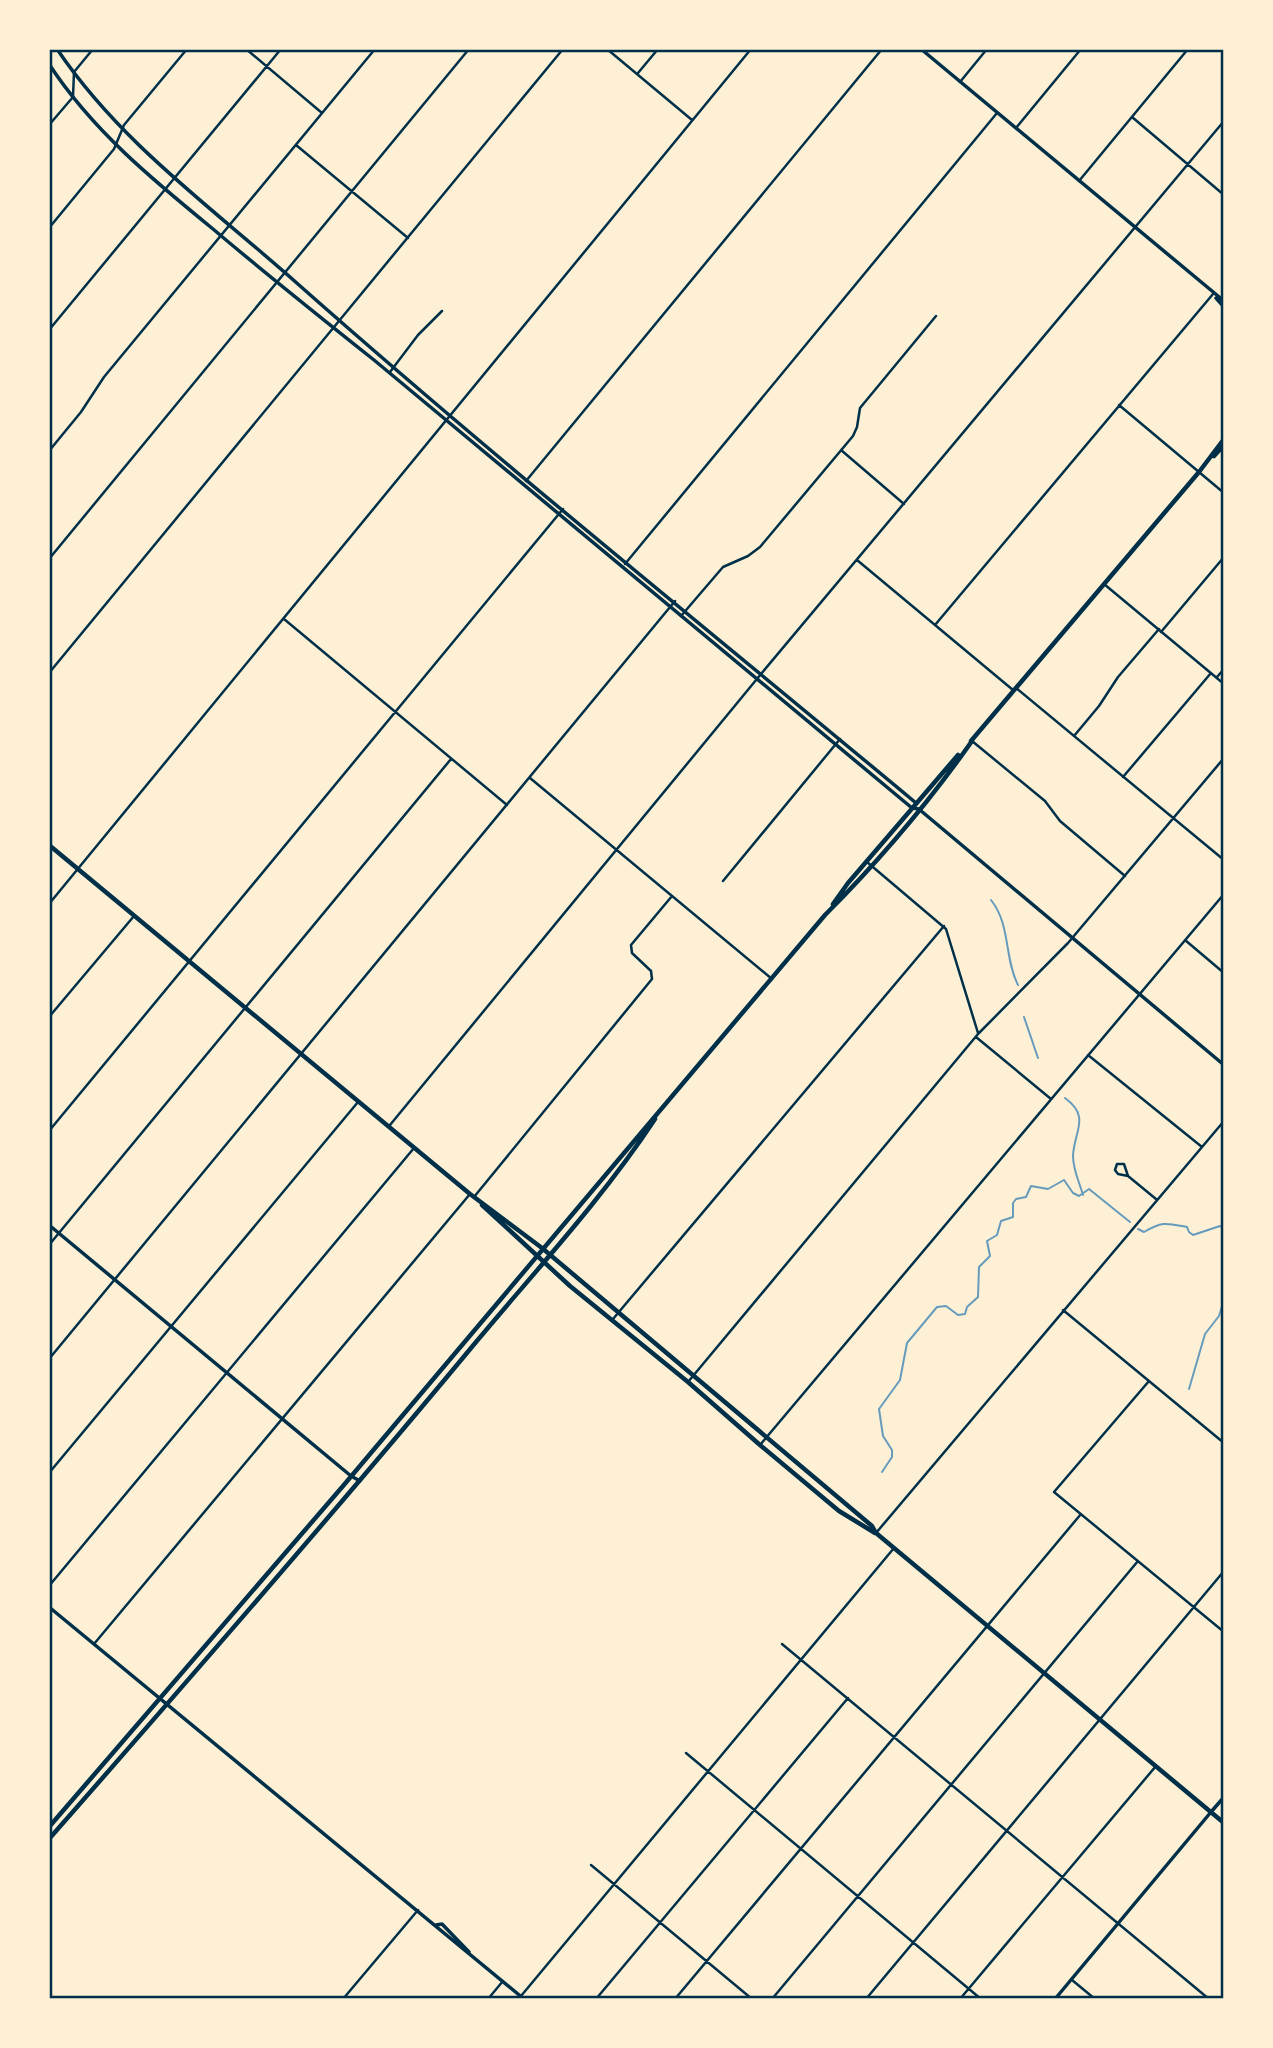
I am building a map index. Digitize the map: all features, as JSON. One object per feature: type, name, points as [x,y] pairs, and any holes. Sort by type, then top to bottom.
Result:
[{"type":"main road","points":[[1199,472],[1224,439]]},
{"type":"main road","points":[[869,863],[919,809],[1015,689],[1224,445]]},
{"type":"main road","points":[[49,1827],[351,1476],[662,1110],[914,806],[972,741]]},
{"type":"main road","points":[[49,845],[472,1196],[542,1248],[872,1526],[876,1533]]},
{"type":"main road","points":[[49,1839],[169,1705],[360,1481],[543,1262],[624,1162],[662,1110]]},
{"type":"main road","points":[[472,1196],[536,1256],[839,1511],[876,1533],[1224,1823]]},
{"type":"street","points":[[57,49],[122,130],[174,178],[393,367],[840,739],[914,806]]},
{"type":"street","points":[[49,125],[73,96],[74,72],[93,49]]},
{"type":"street","points":[[49,228],[187,49]]},
{"type":"street","points":[[246,49],[322,113]]},
{"type":"street","points":[[49,330],[281,49]]},
{"type":"street","points":[[49,451],[81,412],[104,377],[375,49]]},
{"type":"street","points":[[49,559],[469,49]]},
{"type":"street","points":[[49,673],[563,49]]},
{"type":"street","points":[[607,49],[692,121]]},
{"type":"street","points":[[637,74],[658,49]]},
{"type":"street","points":[[49,904],[751,49]]},
{"type":"street","points":[[523,485],[882,49]]},
{"type":"street","points":[[921,49],[1224,301]]},
{"type":"street","points":[[960,82],[987,49]]},
{"type":"street","points":[[1016,128],[1081,49]]},
{"type":"street","points":[[1079,181],[1188,49]]},
{"type":"street","points":[[49,64],[73,96],[116,144],[165,189],[836,745],[919,809],[1224,1065]]},
{"type":"street","points":[[622,567],[997,113]]},
{"type":"street","points":[[1132,117],[1224,195]]},
{"type":"street","points":[[389,1127],[761,674],[1224,121]]},
{"type":"street","points":[[296,145],[408,238]]},
{"type":"street","points":[[1213,294],[1224,307]]},
{"type":"street","points":[[935,625],[1213,294]]},
{"type":"street","points":[[389,372],[418,335],[428,328],[442,311]]},
{"type":"street","points":[[681,616],[723,567],[748,556],[760,547],[856,432],[860,408],[936,316]]},
{"type":"street","points":[[1119,405],[1224,493]]},
{"type":"street","points":[[841,450],[904,504]]},
{"type":"street","points":[[49,1131],[563,509]]},
{"type":"street","points":[[1074,736],[1099,706],[1118,677],[1224,557]]},
{"type":"street","points":[[857,560],[1224,860]]},
{"type":"street","points":[[1104,584],[1224,684]]},
{"type":"street","points":[[49,1359],[675,601]]},
{"type":"street","points":[[284,619],[507,806]]},
{"type":"street","points":[[1217,678],[1224,669]]},
{"type":"street","points":[[1124,777],[1211,673]]},
{"type":"street","points":[[723,881],[840,739]]},
{"type":"street","points":[[972,741],[1045,801],[1060,821],[1125,876]]},
{"type":"street","points":[[688,1382],[977,1036],[1073,939],[1224,758]]},
{"type":"street","points":[[49,1245],[451,759]]},
{"type":"street","points":[[530,778],[772,979]]},
{"type":"street","points":[[869,863],[944,926],[951,940],[977,1036],[1051,1099]]},
{"type":"street","points":[[760,1445],[1224,894]]},
{"type":"street","points":[[94,1644],[652,979],[651,971],[632,953],[631,945],[672,896]]},
{"type":"street","points":[[49,1017],[134,916]]},
{"type":"street","points":[[615,1320],[944,926]]},
{"type":"street","points":[[1185,940],[1224,973]]},
{"type":"street","points":[[1088,1055],[1202,1147]]},
{"type":"street","points":[[49,1473],[358,1102]]},
{"type":"street","points":[[876,1533],[1224,1121]]},
{"type":"street","points":[[49,1587],[414,1148]]},
{"type":"street","points":[[1128,1175],[1157,1200]]},
{"type":"street","points":[[49,1226],[360,1481]]},
{"type":"street","points":[[1063,1310],[1224,1443]]},
{"type":"street","points":[[1149,1381],[1055,1492],[1224,1632]]},
{"type":"street","points":[[676,1999],[1081,1514]]},
{"type":"street","points":[[49,1607],[436,1925],[442,1924],[470,1954],[522,1998],[894,1548]]},
{"type":"street","points":[[772,1999],[1138,1561]]},
{"type":"street","points":[[866,1999],[1224,1571]]},
{"type":"street","points":[[782,1644],[1209,1999]]},
{"type":"street","points":[[596,1999],[848,1698]]},
{"type":"street","points":[[686,1754],[981,1999]]},
{"type":"street","points":[[960,1999],[1156,1766]]},
{"type":"street","points":[[1055,1999],[1224,1797]]},
{"type":"street","points":[[591,1865],[752,1999]]},
{"type":"street","points":[[344,1999],[418,1910]]},
{"type":"street","points":[[1072,1980],[1095,1999]]},
{"type":"street","points":[[488,1999],[503,1981]]},
{"type":"waterway","points":[[991,900],[1002,920],[1018,985]]},
{"type":"waterway","points":[[1024,1017],[1038,1058]]},
{"type":"waterway","points":[[1065,1098],[1073,1105],[1079,1118],[1073,1156],[1083,1195]]},
{"type":"waterway","points":[[882,1472],[892,1457],[892,1450],[883,1436],[879,1409],[900,1380],[907,1343],[937,1307],[946,1306],[958,1315],[965,1314],[967,1307],[978,1297],[979,1267],[990,1256],[987,1241],[997,1235],[1001,1221],[1013,1217],[1013,1203],[1016,1199],[1026,1197],[1031,1186],[1048,1189],[1064,1180],[1073,1193],[1079,1196],[1089,1189],[1130,1222]]},
{"type":"waterway","points":[[1138,1229],[1144,1232],[1169,1224],[1187,1227],[1193,1235],[1220,1226],[1224,1228]]},
{"type":"waterway","points":[[1189,1389],[1205,1334],[1219,1316],[1224,1300]]}]
